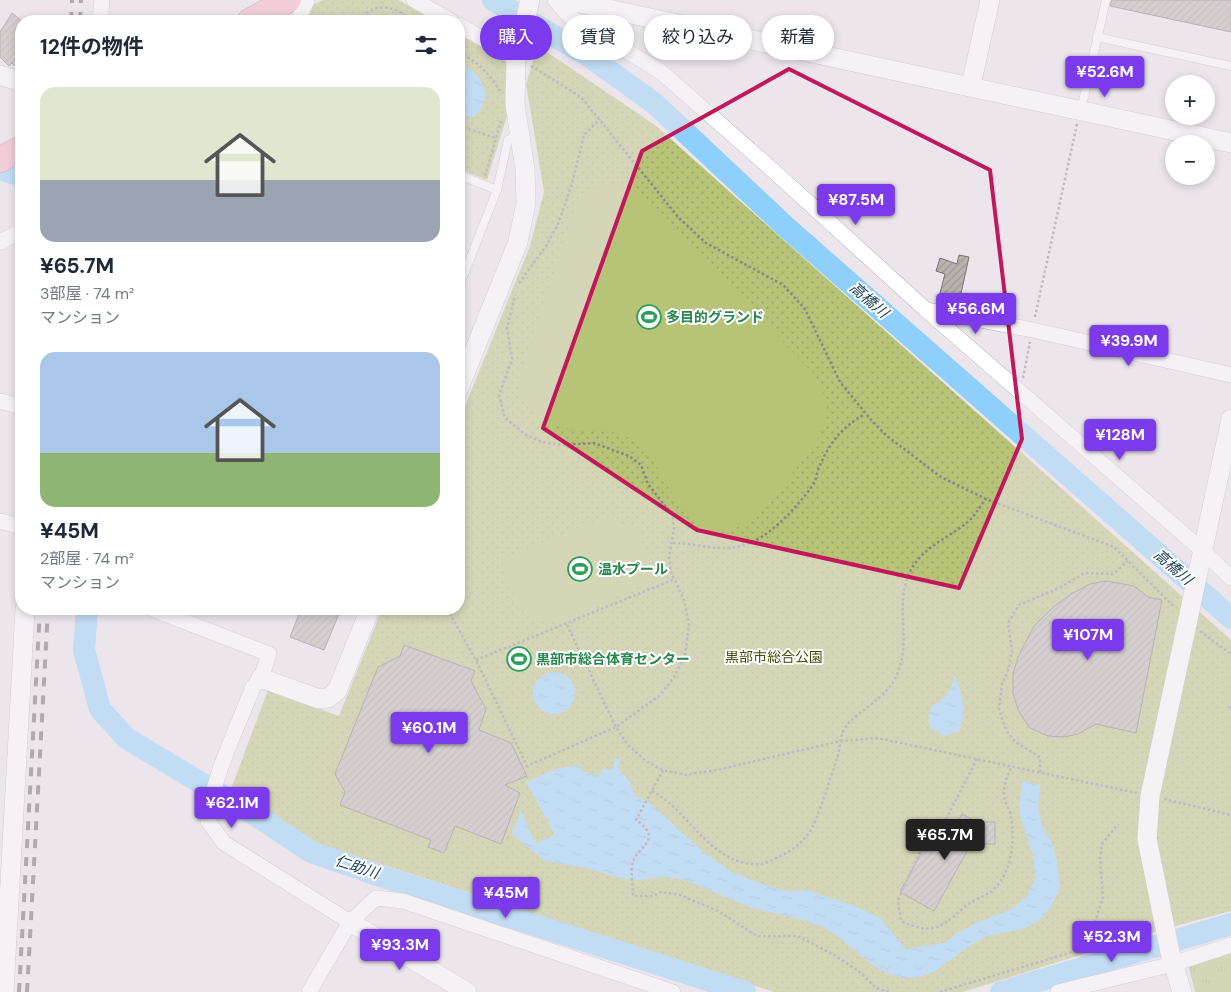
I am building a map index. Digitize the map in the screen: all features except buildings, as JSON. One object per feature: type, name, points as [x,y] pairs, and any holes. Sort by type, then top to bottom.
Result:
[{"type":"highway","points":[[261,15],[288,0]]},
{"type":"highway","points":[[0,160],[15,151]]},
{"type":"street","points":[[101,15],[102,0]]},
{"type":"street","points":[[301,15],[307,0]]},
{"type":"street","points":[[414,0],[441,15]]},
{"type":"street","points":[[526,15],[530,0]]},
{"type":"street","points":[[555,0],[570,17],[660,71],[767,164],[925,310],[1203,551],[1231,578]]},
{"type":"street","points":[[566,0],[971,85],[1231,143]]},
{"type":"street","points":[[971,85],[990,0]]},
{"type":"street","points":[[465,28],[480,35]]},
{"type":"street","points":[[465,373],[518,242],[526,203],[525,169],[515,104],[517,60]]},
{"type":"street","points":[[0,75],[15,80]]},
{"type":"street","points":[[0,242],[15,234]]},
{"type":"street","points":[[925,310],[1033,330],[1231,375]]},
{"type":"street","points":[[0,401],[15,405]]},
{"type":"street","points":[[1182,992],[1172,960],[1147,839],[1150,796],[1231,419]]},
{"type":"street","points":[[0,521],[15,526]]},
{"type":"street","points":[[4,992],[4,896],[26,615]]},
{"type":"street","points":[[168,615],[269,654],[261,678],[253,687],[217,781],[210,805],[208,821],[224,843],[467,992]]},
{"type":"street","points":[[261,678],[319,699],[328,698],[336,691],[368,615]]},
{"type":"street","points":[[310,992],[350,922],[376,898],[403,900],[674,992]]},
{"type":"street","points":[[1058,992],[1231,945]]},
{"type":"lane","points":[[1081,110],[1106,0]]},
{"type":"lane","points":[[1097,37],[1231,66]]},
{"type":"lane","points":[[465,272],[497,190],[508,140],[519,133]]},
{"type":"lane","points":[[465,178],[497,190]]},
{"type":"path","points":[[364,15],[375,8],[390,8],[405,15]]},
{"type":"path","points":[[465,55],[475,61],[491,75],[501,93]]},
{"type":"path","points":[[527,60],[581,97],[679,218],[706,243],[783,285],[805,309],[840,382],[887,436],[941,477],[986,500],[1114,547],[1129,560],[1187,621],[1231,654]]},
{"type":"path","points":[[1020,392],[1081,110]]},
{"type":"path","points":[[483,185],[503,115]]},
{"type":"path","points":[[450,615],[476,660],[527,766],[616,727],[659,696],[675,676],[685,655],[689,625],[684,600],[675,579],[669,557],[674,529],[672,515],[648,484],[641,465],[629,456],[594,443],[560,446],[526,435],[505,418],[498,395],[512,359],[507,328],[517,287],[546,246],[558,224],[571,187],[584,135],[600,119]]},
{"type":"path","points":[[465,128],[496,138]]},
{"type":"path","points":[[673,542],[715,548],[741,546],[766,534],[786,515],[814,483],[832,442],[847,424],[866,414]]},
{"type":"path","points":[[652,792],[667,799],[700,836],[721,853],[739,861],[763,864],[792,851],[809,832],[844,730],[857,716],[881,699],[898,673],[905,649],[901,621],[904,585],[916,562],[972,518],[986,500]]},
{"type":"path","points":[[1040,772],[1040,757],[1015,742],[1006,730],[998,709],[1002,684],[1009,668],[1012,650],[1008,623],[1019,605],[1060,588],[1085,572],[1113,574],[1129,560]]},
{"type":"path","points":[[476,660],[567,625],[675,579]]},
{"type":"path","points":[[567,625],[616,727],[628,744],[647,762],[663,770],[686,775],[721,769],[841,741],[877,738],[1231,814]]},
{"type":"path","points":[[977,759],[942,827],[931,827],[898,900],[901,921],[917,929],[933,929],[946,923],[971,901],[993,890],[1005,875],[1011,848],[1012,831],[1011,816],[1003,793],[1012,766]]},
{"type":"path","points":[[663,770],[636,820],[644,826],[648,834],[647,845],[633,862],[633,896],[653,896],[661,892],[680,895],[718,911],[757,936],[798,936],[855,968],[876,988],[889,992]]},
{"type":"path","points":[[1072,952],[1095,922],[1103,898],[1100,859],[1102,844],[1118,824]]},
{"type":"path","points":[[940,992],[1072,952],[1165,928]]},
{"type":"highlighted area","points":[[789,69],[990,170],[1022,439],[959,588],[697,530],[543,428],[642,151]]},
{"type":"green space","points":[[323,0],[398,0],[425,15],[308,15],[312,5]]},
{"type":"green space","points":[[465,37],[480,46],[480,60],[504,60],[508,62],[507,116],[487,180],[465,171]]},
{"type":"green space","name":"黒部市総合公園","points":[[552,55],[655,125],[1231,640],[1231,911],[1150,933],[963,992],[774,992],[316,843],[231,789],[268,690],[339,716],[380,615],[465,615],[465,406],[530,246],[544,192],[526,84],[534,60],[552,60]]},
{"type":"green space","name":"多目的グランド","points":[[619,183],[639,194],[811,371],[824,396],[826,403],[825,419],[818,438],[773,497],[755,515],[736,528],[717,532],[697,525],[678,503],[650,456],[635,442],[614,432],[569,428],[546,422],[529,408],[522,396],[521,383],[525,362],[575,210],[593,190],[604,185]]},
{"type":"green space","name":"温水プール","points":[[597,521],[622,525],[638,536],[649,554],[659,577],[561,623],[546,621],[526,611],[514,596],[502,560]]},
{"type":"green space","points":[[1231,951],[1231,992],[1195,992],[1188,964]]},
{"type":"water","points":[[465,66],[475,73],[484,87],[484,103],[473,117],[465,116]]},
{"type":"water","points":[[558,672],[566,675],[572,681],[575,693],[572,705],[566,711],[550,714],[542,711],[536,705],[533,689],[536,681],[542,675]]},
{"type":"water","points":[[955,675],[962,696],[964,710],[962,724],[959,731],[943,736],[930,727],[929,714],[932,707],[947,694]]},
{"type":"water","points":[[615,758],[621,760],[618,768],[631,783],[634,795],[651,804],[700,849],[730,871],[762,884],[788,891],[806,890],[855,906],[880,918],[906,949],[945,943],[957,933],[974,924],[1012,909],[1027,896],[1035,879],[1033,855],[1019,812],[1022,781],[1040,785],[1038,808],[1042,825],[1053,845],[1060,888],[1051,907],[1040,920],[1026,928],[987,936],[968,947],[934,972],[918,977],[901,978],[871,964],[840,938],[823,927],[804,920],[752,908],[685,880],[665,877],[638,880],[619,878],[586,868],[545,861],[515,837],[512,833],[521,810],[535,843],[555,835],[526,782],[559,768],[580,765],[581,771],[600,776],[602,769],[612,770]]},
{"type":"waterway","name":"高橋川","points":[[493,0],[590,57],[654,103],[786,227],[1231,618]]},
{"type":"waterway","name":"仁助川","points":[[0,169],[15,174]]},
{"type":"waterway","name":"仁助川","points":[[87,615],[84,650],[100,709],[126,738],[263,820],[311,852],[745,992]]},
{"type":"waterway","name":"仁助川","points":[[1001,992],[1231,924]]},
{"type":"railway","points":[[71,15],[72,0]]},
{"type":"railway","points":[[80,15],[81,0]]},
{"type":"railway","points":[[19,992],[40,615]]},
{"type":"railway","points":[[27,992],[48,615]]},
{"type":"place","name":"多目的グランド","points":[[649,317]]},
{"type":"place","name":"温水プール","points":[[580,569]]},
{"type":"place","name":"黒部市総合体育センター","points":[[519,659]]}]
